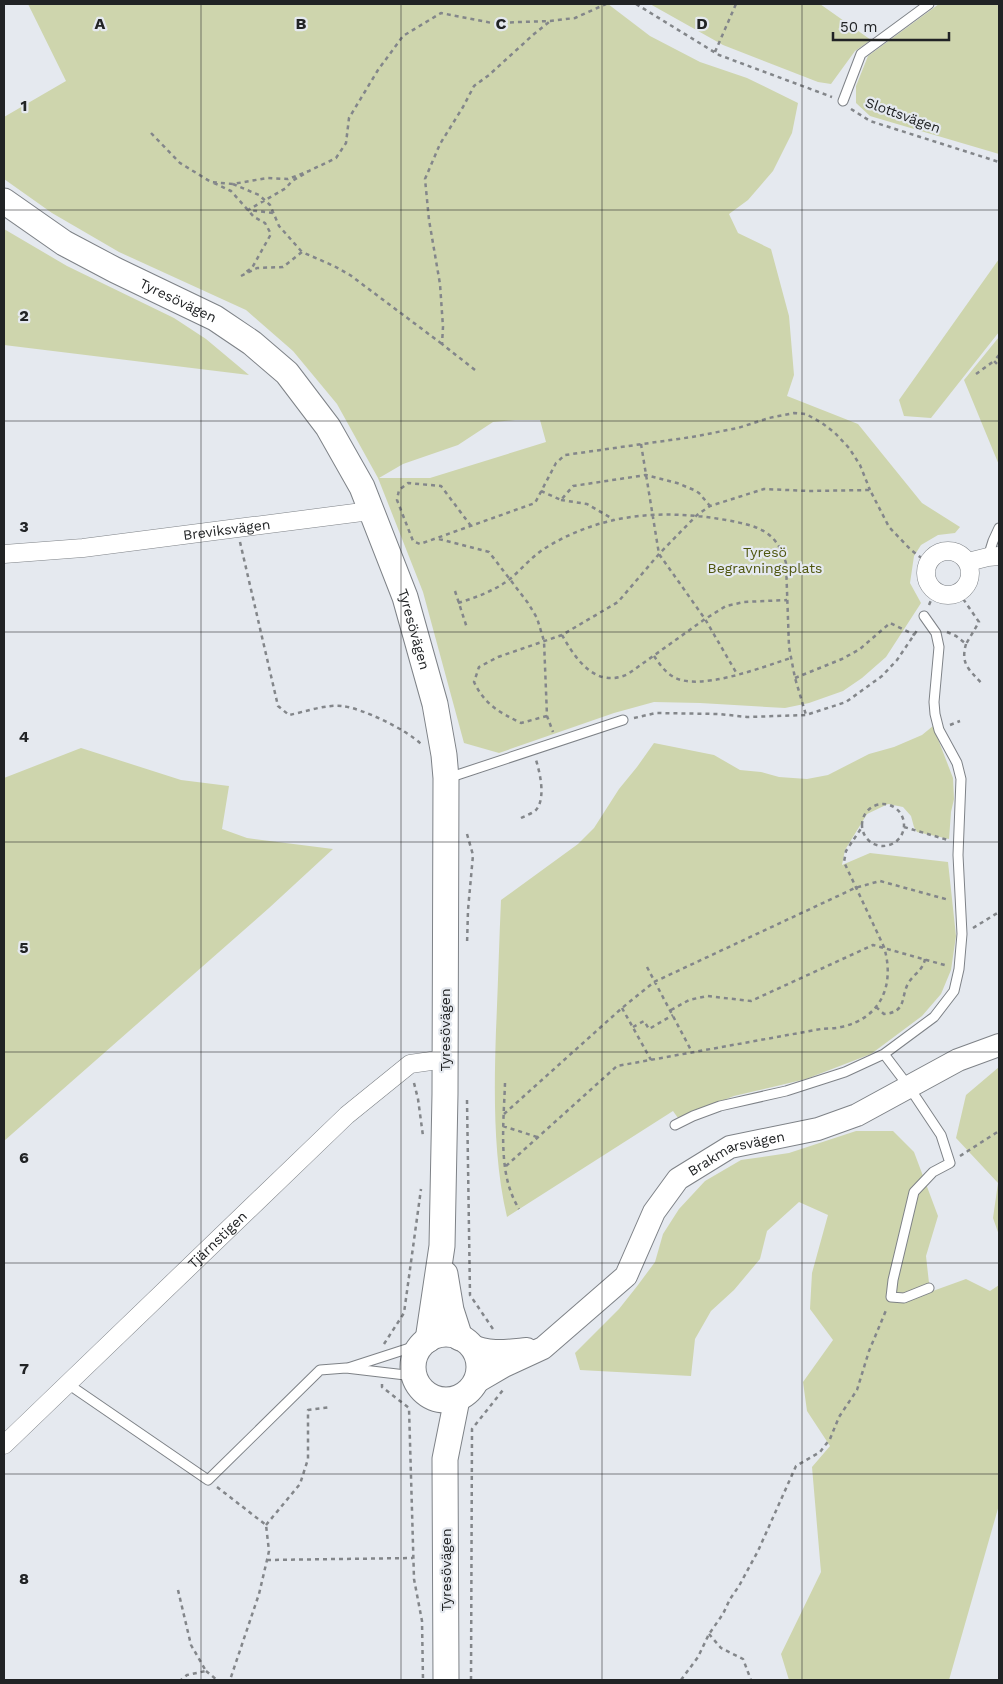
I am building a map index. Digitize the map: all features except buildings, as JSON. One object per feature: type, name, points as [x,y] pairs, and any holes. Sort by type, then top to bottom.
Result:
[{"type":"main road","name":"Tyresövägen","points":[[4,201],[64,243],[215,318],[252,343],[287,373],[328,427],[362,487],[405,597],[434,704],[445,767],[445,1059],[442,1246],[451,1310],[465,1341],[478,1357],[479,1364],[475,1383]]},
{"type":"main road","name":"Tyresövägen","points":[[442,1246],[425,1342],[414,1356],[413,1367],[414,1376],[429,1396],[446,1459]]},
{"type":"main road","points":[[425,1342],[434,1336],[446,1334],[465,1341]]},
{"type":"main road","points":[[429,1396],[446,1401],[465,1394],[475,1383]]},
{"type":"main road","name":"Tyresövägen","points":[[446,1680],[446,1459],[456,1398]]},
{"type":"street","name":"Breviksvägen","points":[[4,554],[83,548],[370,511]]},
{"type":"street","points":[[948,550],[959,553],[968,562],[970,577],[965,588],[959,592],[945,595],[935,591],[928,583],[926,574],[928,563],[936,554],[948,550]]},
{"type":"street","points":[[968,562],[994,556]]},
{"type":"street","name":"Brakmarsvägen","points":[[475,1383],[503,1359],[543,1348],[626,1276],[654,1212],[678,1178],[730,1147],[818,1129],[857,1115],[958,1060],[999,1045]]},
{"type":"street","points":[[410,1064],[445,1059]]},
{"type":"street","name":"Tjärnstigen","points":[[4,1445],[347,1115],[410,1064]]},
{"type":"street","name":"Brakmarsvägen","points":[[465,1341],[503,1359]]},
{"type":"lane","points":[[843,101],[862,54],[929,4]]},
{"type":"lane","points":[[994,556],[993,540],[999,528]]},
{"type":"lane","points":[[675,1125],[720,1106],[786,1090],[845,1072],[884,1054],[934,1017],[954,990],[962,934],[959,843],[961,779],[957,763],[939,730],[935,714],[934,702],[939,648],[936,633],[924,616]]},
{"type":"lane","points":[[445,767],[533,750],[624,720]]},
{"type":"lane","points":[[884,1054],[941,1135],[950,1163],[933,1172],[914,1192],[893,1280],[891,1297],[904,1298],[929,1288]]},
{"type":"lane","points":[[346,1368],[425,1342]]},
{"type":"lane","points":[[68,1384],[208,1480],[320,1370],[346,1368],[414,1376]]},
{"type":"path","points":[[248,210],[264,199],[286,188],[292,181],[336,158],[346,143],[349,118],[378,70],[403,36],[441,14],[492,23],[550,21],[575,18],[606,4]]},
{"type":"path","name":"Slottsvägen","points":[[636,4],[715,52],[843,101],[852,111],[870,121],[999,162]]},
{"type":"path","points":[[715,52],[736,4]]},
{"type":"path","points":[[442,344],[443,327],[440,284],[428,220],[425,179],[440,144],[463,108],[474,86],[550,21]]},
{"type":"path","points":[[151,134],[180,162],[211,182],[231,191],[254,217],[265,224],[271,234],[252,268],[241,276],[257,268],[283,267],[302,252]]},
{"type":"path","points":[[211,182],[233,184],[267,178],[288,178],[309,171]]},
{"type":"path","points":[[233,184],[259,194],[270,205],[279,226],[302,252],[350,275],[474,370]]},
{"type":"path","points":[[248,210],[274,213]]},
{"type":"path","points":[[976,374],[999,355]]},
{"type":"path","points":[[994,361],[999,366]]},
{"type":"path","points":[[472,526],[441,486],[408,483],[399,490],[397,500],[413,541],[420,544],[472,526],[535,503],[556,463],[565,456],[692,437],[738,428],[789,412],[806,414],[822,423],[849,448],[860,465],[870,490],[889,527],[911,550],[928,563]]},
{"type":"path","points":[[641,444],[658,554],[705,619],[737,674]]},
{"type":"path","points":[[561,500],[573,486],[646,475],[677,483],[694,490],[710,506]]},
{"type":"path","points":[[547,716],[521,723],[496,711],[478,691],[474,682],[479,667],[498,657],[562,635],[618,602],[658,554],[697,515],[710,506],[764,489],[809,491],[870,490]]},
{"type":"path","points":[[541,491],[561,500],[587,504],[614,519]]},
{"type":"path","points":[[458,603],[488,593],[510,579],[546,547],[583,530],[614,519],[652,514],[697,515],[750,525],[764,530],[783,552],[786,563],[791,658],[806,715]]},
{"type":"path","points":[[237,527],[278,706],[289,715],[318,708],[341,706],[358,710],[413,736],[445,767]]},
{"type":"path","points":[[437,538],[489,552],[528,603],[537,618],[544,641],[547,716],[557,742]]},
{"type":"path","points":[[455,591],[467,628]]},
{"type":"path","points":[[624,720],[656,713],[719,714],[747,717],[806,715],[846,702],[882,676],[897,660],[915,635],[935,591]]},
{"type":"path","points":[[959,592],[979,622],[966,644],[964,660],[968,668],[984,685]]},
{"type":"path","points":[[562,635],[585,667],[599,676],[618,679],[726,606],[744,602],[787,600]]},
{"type":"path","points":[[795,678],[842,659],[860,649],[890,623],[915,635]]},
{"type":"path","points":[[936,633],[945,631],[956,636],[966,644]]},
{"type":"path","points":[[654,656],[662,668],[672,676],[684,681],[697,683],[707,682],[791,658]]},
{"type":"path","points":[[521,818],[536,810],[542,796],[540,773],[533,750]]},
{"type":"path","points":[[876,805],[890,805],[901,813],[904,827],[903,834],[893,844],[887,846],[873,844],[867,840],[862,827],[862,820],[870,809],[876,805]]},
{"type":"path","points":[[465,826],[473,854],[467,948]]},
{"type":"path","points":[[506,1166],[617,1066],[841,1027],[871,1013],[883,998],[888,979],[888,961],[884,947],[844,862],[846,851],[862,827]]},
{"type":"path","points":[[904,827],[959,843]]},
{"type":"path","points":[[504,1114],[622,1008],[656,981],[855,888],[880,881],[961,903]]},
{"type":"path","points":[[962,934],[999,912]]},
{"type":"path","points":[[671,1010],[689,1000],[707,996],[751,1001],[873,945],[958,969]]},
{"type":"path","points":[[876,1007],[884,1014],[890,1014],[898,1009],[902,1004],[907,986],[924,965],[925,959]]},
{"type":"path","points":[[648,968],[692,1052]]},
{"type":"path","points":[[622,1008],[651,1060]]},
{"type":"path","points":[[632,1027],[644,1021],[649,1030],[673,1015]]},
{"type":"path","points":[[410,1064],[418,1099],[423,1142]]},
{"type":"path","points":[[505,1083],[503,1126],[506,1166],[510,1190],[519,1209]]},
{"type":"path","points":[[466,1091],[470,1294],[501,1342],[506,1386],[472,1429],[470,1680]]},
{"type":"path","points":[[503,1126],[537,1138]]},
{"type":"path","points":[[950,1163],[999,1132]]},
{"type":"path","points":[[384,1355],[384,1343],[404,1313],[422,1186]]},
{"type":"path","points":[[681,1680],[698,1657],[708,1634],[724,1614],[730,1599],[758,1551],[796,1466],[820,1452],[830,1439],[839,1417],[857,1390],[869,1352],[891,1297]]},
{"type":"path","points":[[383,1372],[382,1387],[409,1408],[414,1579],[422,1621],[423,1680]]},
{"type":"path","points":[[266,1524],[300,1484],[308,1459],[308,1410],[332,1407]]},
{"type":"path","points":[[208,1480],[266,1524],[269,1550],[258,1594],[230,1680]]},
{"type":"path","points":[[267,1560],[414,1558]]},
{"type":"path","points":[[178,1590],[191,1645],[206,1671],[217,1680]]},
{"type":"path","points":[[708,1634],[722,1648],[744,1660],[751,1680]]},
{"type":"path","points":[[181,1680],[187,1675],[206,1671]]},
{"type":"green space","name":"Tyresö Begravningsplats","points":[[28,4],[608,4],[650,36],[700,62],[747,78],[798,103],[792,133],[773,171],[748,200],[729,214],[738,233],[771,249],[789,316],[794,375],[787,396],[858,424],[922,503],[960,527],[955,533],[938,535],[921,545],[914,556],[910,583],[921,603],[886,657],[862,678],[843,691],[809,703],[785,708],[654,702],[614,713],[499,753],[464,743],[423,592],[378,478],[337,404],[293,351],[246,310],[119,252],[52,213],[4,179],[4,117],[66,81]],"holes":[[[540,420],[546,442],[430,478],[379,478],[403,464],[458,445],[493,422]]]},
{"type":"green space","points":[[650,4],[820,4],[871,40],[855,51],[831,84],[818,82],[723,45]]},
{"type":"green space","points":[[939,4],[999,4],[999,154],[870,116],[856,103],[856,86],[868,56]]},
{"type":"green space","points":[[4,229],[67,266],[174,318],[206,339],[249,375],[4,345]]},
{"type":"green space","points":[[999,259],[999,332],[931,418],[904,416],[899,400]]},
{"type":"green space","points":[[999,337],[999,465],[964,380]]},
{"type":"green space","points":[[933,726],[953,778],[954,799],[949,839],[917,832],[911,816],[903,807],[888,804],[867,814],[845,850],[842,865],[870,853],[948,862],[956,936],[951,970],[941,994],[922,1016],[871,1054],[806,1079],[734,1096],[678,1118],[673,1111],[507,1217],[499,1171],[495,1100],[501,900],[578,844],[594,828],[619,789],[654,743],[714,755],[740,770],[761,772],[779,777],[807,779],[828,775],[869,754],[894,747],[922,735]]},
{"type":"green space","points":[[81,748],[181,780],[229,786],[222,829],[247,838],[333,849],[269,908],[4,1141],[4,778]]},
{"type":"green space","points":[[999,1067],[999,1235],[993,1218],[998,1183],[956,1138],[966,1095]]},
{"type":"green space","points":[[856,1131],[893,1131],[914,1152],[938,1216],[926,1256],[930,1292],[966,1279],[990,1291],[999,1285],[999,1505],[949,1680],[789,1680],[781,1654],[821,1572],[812,1467],[830,1446],[807,1411],[803,1382],[833,1340],[810,1309],[812,1273],[828,1215],[799,1202],[767,1231],[760,1259],[734,1290],[711,1311],[695,1339],[691,1376],[580,1370],[575,1353],[619,1309],[638,1285],[655,1262],[663,1234],[679,1209],[705,1181],[741,1160],[789,1153]]}]
